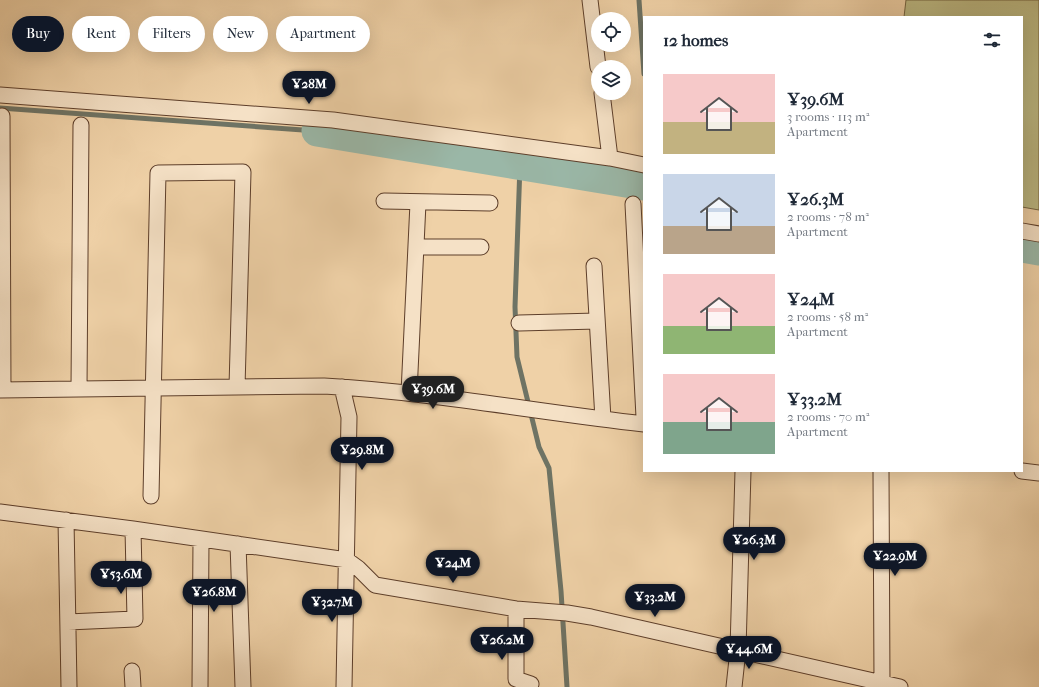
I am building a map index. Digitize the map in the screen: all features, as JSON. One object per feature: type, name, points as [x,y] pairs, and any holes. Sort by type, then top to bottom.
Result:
[{"type":"street","points":[[590,0],[597,60]]},
{"type":"street","points":[[0,95],[333,120],[643,164]]},
{"type":"street","points":[[603,100],[610,158]]},
{"type":"street","points":[[2,116],[2,390],[342,387],[409,393],[603,420],[643,424]]},
{"type":"street","points":[[80,389],[81,125]]},
{"type":"street","points":[[151,496],[158,172],[243,172],[238,387]]},
{"type":"street","points":[[384,202],[490,203]]},
{"type":"street","points":[[409,393],[418,203]]},
{"type":"street","points":[[633,204],[643,398]]},
{"type":"street","points":[[1023,231],[1039,234]]},
{"type":"street","points":[[417,247],[481,247]]},
{"type":"street","points":[[594,266],[603,420]]},
{"type":"street","points":[[519,324],[597,321]]},
{"type":"street","points":[[342,387],[349,417],[344,687]]},
{"type":"street","points":[[1023,471],[1039,473]]},
{"type":"street","points":[[734,687],[738,650],[743,472]]},
{"type":"street","points":[[874,683],[881,472]]},
{"type":"street","points":[[0,512],[133,529],[346,560],[358,568],[375,585],[516,609],[564,613],[738,650],[874,683],[900,687]]},
{"type":"street","points":[[66,520],[69,687]]},
{"type":"street","points":[[68,622],[135,619],[133,529]]},
{"type":"street","points":[[200,687],[201,539]]},
{"type":"street","points":[[238,544],[243,687]]},
{"type":"street","points":[[516,609],[516,679],[531,684]]},
{"type":"street","points":[[132,671],[133,687]]},
{"type":"shaded area","points":[[906,0],[1039,0],[1039,210],[1023,207],[1023,16],[904,16]]},
{"type":"waterway","points":[[639,0],[643,59]]},
{"type":"waterway","points":[[0,108],[317,131]]},
{"type":"waterway","points":[[317,131],[643,185]]},
{"type":"waterway","points":[[520,165],[515,307],[517,357],[539,447],[549,468],[561,591],[567,687]]},
{"type":"waterway","points":[[1023,247],[1039,250]]}]
